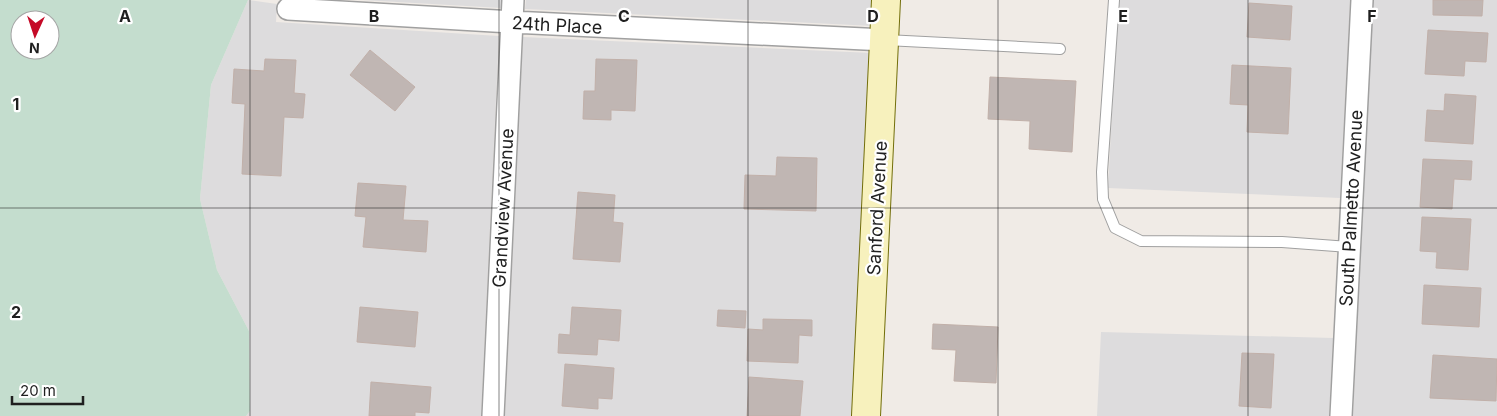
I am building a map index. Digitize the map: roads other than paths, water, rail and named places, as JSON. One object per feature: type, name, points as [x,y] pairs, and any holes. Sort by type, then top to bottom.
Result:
[{"type":"main road","name":"Sanford Avenue","points":[[866,416],[886,0]]},
{"type":"street","name":"Grandview Avenue","points":[[493,416],[514,0]]},
{"type":"street","name":"South Palmetto Avenue","points":[[1341,416],[1362,0]]},
{"type":"street","name":"24th Place","points":[[288,9],[885,40]]},
{"type":"lane","points":[[1114,0],[1102,172],[1103,199],[1115,228],[1141,241],[1282,242],[1350,247]]},
{"type":"lane","points":[[885,40],[1060,49]]}]
